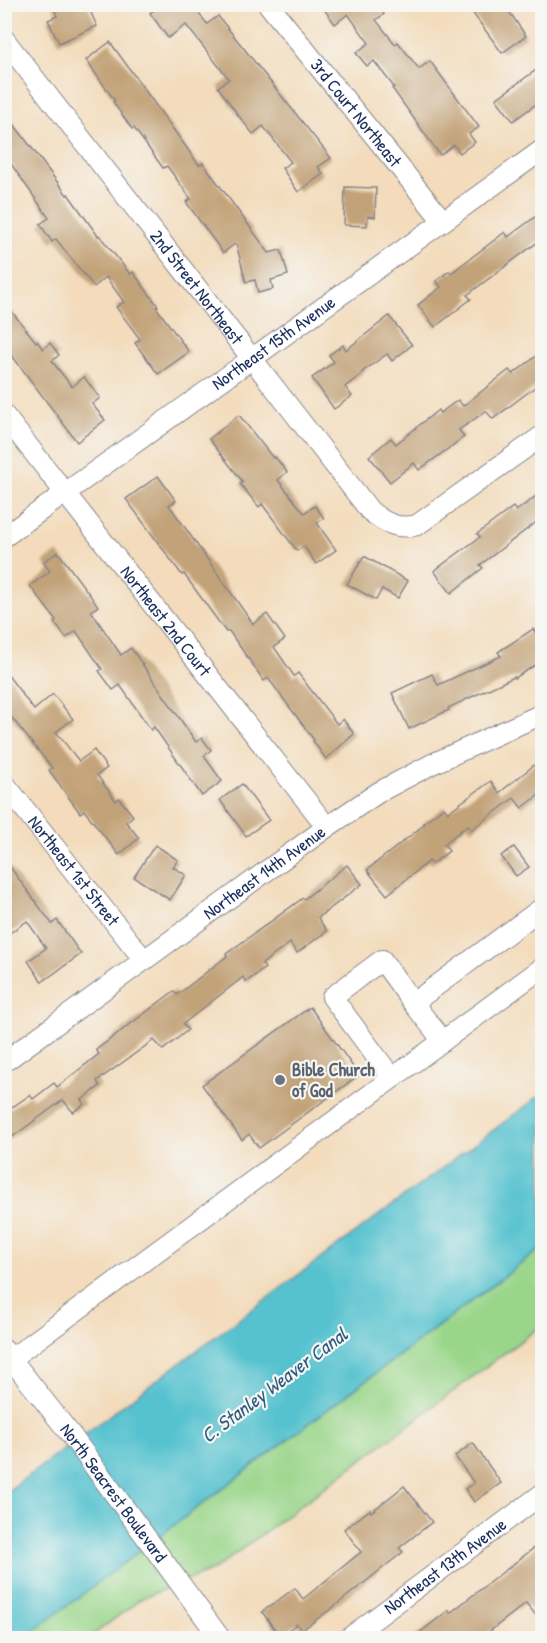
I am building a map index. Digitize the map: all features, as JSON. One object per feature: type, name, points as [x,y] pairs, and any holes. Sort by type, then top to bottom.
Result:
[{"type":"street","name":"3rd Court Northeast","points":[[268,4],[443,221]]},
{"type":"street","name":"2nd Street Northeast","points":[[4,39],[370,511],[382,520],[407,528],[423,522],[543,436]]},
{"type":"street","name":"Northeast 15th Avenue","points":[[4,537],[543,150]]},
{"type":"street","name":"Northeast 2nd Court","points":[[4,415],[327,827]]},
{"type":"street","name":"Northeast 14th Avenue","points":[[4,1062],[327,827],[379,792],[432,764],[543,714]]},
{"type":"street","name":"Northeast 1st Street","points":[[4,783],[144,960]]},
{"type":"street","points":[[413,1003],[543,908]]},
{"type":"street","points":[[392,1078],[332,997],[382,960],[442,1041]]},
{"type":"street","points":[[8,1354],[543,968]]},
{"type":"street","name":"North Seacrest Boulevard","points":[[8,1354],[220,1638]]},
{"type":"street","name":"Northeast 13th Avenue","points":[[349,1638],[543,1494]]},
{"type":"green space","points":[[542,1248],[542,1325],[215,1569],[142,1598],[89,1638],[24,1638]]},
{"type":"water","name":"C. Stanley Weaver Canal","points":[[542,1094],[542,1248],[24,1638],[5,1638],[5,1493]]},
{"type":"building","points":[[52,4],[87,4],[97,26],[59,43],[48,20],[57,16]]},
{"type":"building","points":[[162,4],[192,4],[207,24],[218,16],[331,158],[318,167],[323,174],[298,192],[282,168],[291,162],[263,126],[253,134],[238,115],[218,87],[229,79],[186,25],[168,38],[150,13]]},
{"type":"building","points":[[320,4],[377,4],[384,14],[376,20],[395,44],[398,42],[419,69],[430,61],[479,127],[469,134],[475,142],[460,153],[454,145],[440,155],[374,61],[367,66],[356,53],[369,43],[348,14],[335,24]]},
{"type":"building","points":[[466,4],[504,4],[526,36],[502,53]]},
{"type":"building","points":[[110,42],[199,165],[203,163],[269,253],[281,250],[288,275],[271,280],[273,289],[258,293],[255,280],[246,282],[236,243],[223,253],[186,202],[191,199],[167,166],[163,168],[113,102],[115,101],[86,60]]},
{"type":"building","points":[[543,65],[543,99],[513,121],[496,99]]},
{"type":"building","points":[[4,111],[98,236],[130,274],[133,272],[189,352],[158,374],[135,343],[140,339],[116,307],[124,302],[106,277],[94,287],[56,239],[52,242],[40,224],[49,218],[4,154]]},
{"type":"building","points":[[345,187],[376,188],[375,217],[368,216],[367,226],[344,225]]},
{"type":"building","points":[[543,211],[543,238],[467,295],[471,299],[435,327],[418,305],[441,287],[436,281],[449,271],[451,273],[505,232],[508,237]]},
{"type":"building","points":[[4,302],[43,349],[50,343],[59,355],[52,361],[72,387],[84,377],[100,398],[92,404],[105,420],[77,442],[4,345]]},
{"type":"building","points":[[389,316],[412,345],[392,361],[387,354],[362,372],[345,387],[352,396],[334,409],[312,378],[334,362],[329,355],[343,345],[346,350]]},
{"type":"building","points":[[543,351],[543,381],[493,419],[486,411],[459,430],[464,437],[419,470],[414,463],[390,482],[369,456],[391,438],[396,444],[438,410],[440,413],[458,400],[463,406],[509,370],[513,374]]},
{"type":"building","points":[[239,415],[287,472],[278,480],[304,513],[315,506],[324,518],[317,523],[336,550],[316,564],[304,546],[297,551],[262,504],[259,507],[240,484],[243,482],[209,439]]},
{"type":"building","points":[[158,476],[176,501],[169,505],[253,624],[267,614],[285,639],[274,647],[294,676],[298,673],[337,724],[343,719],[354,734],[326,759],[268,678],[264,681],[229,631],[226,632],[126,499]]},
{"type":"building","points":[[543,491],[543,517],[480,565],[483,568],[451,593],[434,571],[480,537],[477,534],[513,507],[516,511]]},
{"type":"building","points":[[58,552],[98,606],[91,611],[121,655],[131,648],[196,742],[202,738],[211,750],[204,756],[222,781],[202,796],[154,727],[151,730],[120,685],[113,690],[99,671],[102,669],[76,631],[66,638],[54,622],[56,620],[30,586],[50,571],[43,562]]},
{"type":"building","points":[[364,556],[408,581],[398,598],[382,589],[376,600],[347,584]]},
{"type":"building","points":[[533,629],[543,642],[543,660],[515,678],[448,708],[449,710],[409,729],[392,693],[432,674],[438,685],[501,656],[498,652]]},
{"type":"building","points":[[4,670],[34,710],[53,694],[73,719],[56,732],[79,761],[94,750],[107,768],[97,775],[116,801],[119,798],[133,816],[126,822],[139,838],[119,855],[84,810],[80,813],[49,770],[52,768],[4,708]]},
{"type":"building","points":[[543,758],[543,792],[522,808],[514,798],[471,830],[468,825],[444,844],[449,851],[432,864],[429,861],[387,895],[367,870],[444,807],[448,812],[491,781],[499,793]]},
{"type":"building","points":[[242,784],[269,820],[246,836],[220,800]]},
{"type":"building","points":[[155,845],[178,860],[173,867],[186,875],[170,900],[134,877]]},
{"type":"building","points":[[514,847],[529,867],[516,876],[501,856]]},
{"type":"building","points":[[4,859],[52,924],[57,920],[81,954],[42,982],[28,961],[46,948],[27,921],[4,937]]},
{"type":"building","points":[[347,865],[362,884],[318,918],[327,931],[297,953],[290,943],[262,964],[265,968],[246,982],[243,977],[183,1024],[188,1030],[163,1050],[154,1040],[97,1081],[100,1086],[82,1100],[85,1104],[73,1112],[63,1100],[4,1143],[4,1113],[30,1095],[33,1099],[54,1083],[57,1087],[99,1054],[96,1050],[174,991],[177,995],[227,956],[226,954],[304,899]]},
{"type":"building","name":"Bible Church of God","points":[[310,1007],[359,1075],[259,1148],[249,1134],[242,1140],[202,1085]]},
{"type":"building","points":[[473,1443],[501,1483],[474,1502],[465,1489],[474,1483],[455,1456]]},
{"type":"building","points":[[404,1486],[432,1522],[399,1548],[403,1552],[331,1609],[302,1630],[297,1624],[280,1636],[262,1612],[295,1588],[303,1599],[361,1552],[344,1529],[370,1510],[371,1512]]},
{"type":"building","points":[[543,1541],[543,1624],[526,1603],[481,1638],[413,1638],[449,1610],[450,1613]]},
{"type":"place","name":"Bible Church of God","points":[[280,1080]]}]
